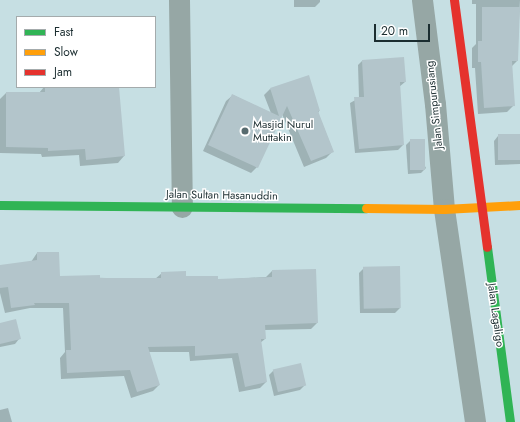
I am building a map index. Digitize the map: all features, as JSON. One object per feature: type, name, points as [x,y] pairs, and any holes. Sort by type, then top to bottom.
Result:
[{"type":"main road","points":[[454,0],[481,208]]},
{"type":"main road","name":"Jalan Sultan Hasanuddin","points":[[0,205],[444,209],[520,205]]},
{"type":"main road","name":"Jalan Lagaligo","points":[[481,208],[510,422]]},
{"type":"street","points":[[180,0],[182,207]]},
{"type":"street","name":"Jalan Simpurusiang","points":[[422,0],[435,104],[444,209]]},
{"type":"street","points":[[444,209],[475,422]]},
{"type":"building","points":[[482,7],[520,7],[518,61],[512,61],[515,106],[484,108],[481,62],[478,62],[478,41],[482,41]]},
{"type":"building","points":[[404,57],[406,82],[400,82],[404,145],[359,149],[354,97],[364,97],[362,60]]},
{"type":"building","points":[[309,75],[320,111],[318,111],[334,152],[311,161],[287,106],[258,168],[208,145],[232,94],[279,116],[270,88]]},
{"type":"building","points":[[45,88],[119,88],[125,156],[86,160],[85,149],[48,151],[48,148],[6,147],[6,92],[45,92]]},
{"type":"building","points":[[498,134],[520,134],[520,160],[498,160]]},
{"type":"building","points":[[410,139],[425,139],[425,170],[410,170]]},
{"type":"building","points":[[37,252],[59,252],[60,276],[100,275],[100,278],[161,278],[161,272],[186,271],[186,276],[218,276],[218,279],[272,277],[272,270],[316,269],[318,323],[265,325],[266,339],[261,339],[267,382],[245,387],[238,353],[195,356],[195,346],[148,347],[160,385],[137,392],[130,370],[67,373],[66,350],[71,350],[69,303],[34,303],[35,305],[11,308],[8,287],[0,288],[0,265],[37,260]]},
{"type":"building","points":[[400,266],[401,308],[364,309],[363,267]]},
{"type":"building","points":[[16,319],[21,339],[0,344],[0,323]]},
{"type":"building","points":[[301,363],[306,385],[278,392],[273,370]]},
{"type":"traffic: fast","points":[[0,205],[366,208]]},
{"type":"traffic: fast","points":[[487,247],[510,422]]},
{"type":"traffic: slow","points":[[366,208],[444,209],[520,205]]},
{"type":"traffic: jam","points":[[454,0],[487,247]]},
{"type":"place","name":"Masjid Nurul Muttakin","points":[[245,131]]}]
